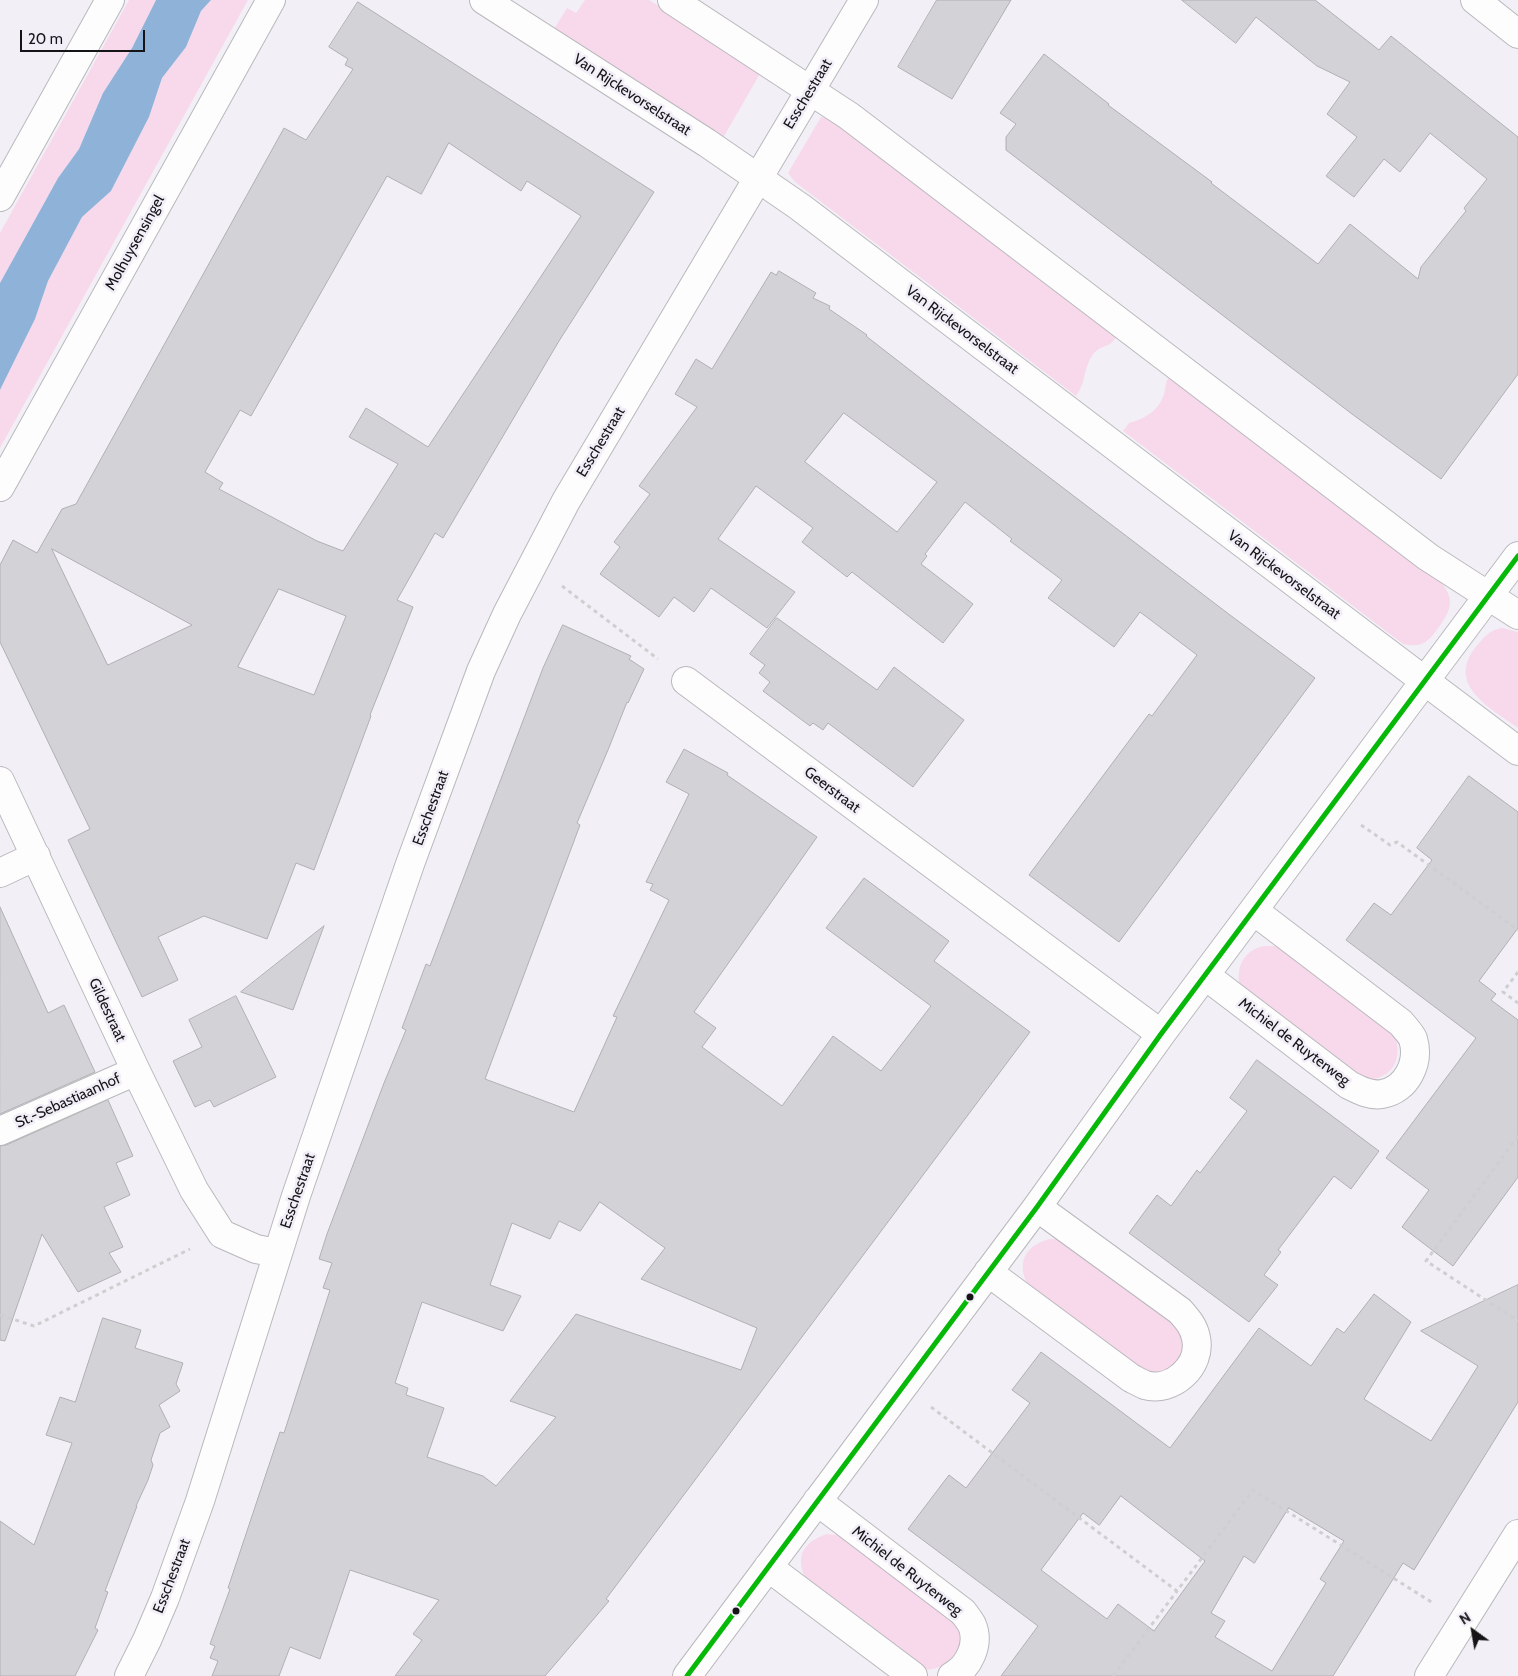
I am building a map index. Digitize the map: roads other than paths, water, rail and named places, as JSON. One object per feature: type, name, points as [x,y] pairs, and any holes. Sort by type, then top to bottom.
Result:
[{"type":"street","points":[[0,198],[110,0]]},
{"type":"street","name":"Molhuysensingel","points":[[0,487],[271,0]]},
{"type":"street","name":"Van Rijckevorselstraat","points":[[484,0],[707,143],[800,207],[1518,751]]},
{"type":"street","points":[[672,0],[849,116],[1428,557],[1518,615]]},
{"type":"street","name":"Esschestraat","points":[[129,1676],[165,1598],[200,1501],[277,1253],[407,873],[478,680],[507,614],[566,501],[864,0]]},
{"type":"street","points":[[1475,0],[1518,34]]},
{"type":"street","points":[[687,1676],[1037,1207],[1161,1034],[1518,556]]},
{"type":"street","name":"Geerstraat","points":[[686,680],[1161,1034]]},
{"type":"street","name":"Gildestraat","points":[[0,781],[194,1190],[222,1234],[256,1249],[277,1253]]},
{"type":"street","points":[[0,873],[36,856]]},
{"type":"street","name":"Michiel de Ruyterweg","points":[[1206,976],[1349,1085],[1365,1093],[1383,1094],[1400,1087],[1411,1073],[1416,1055],[1412,1038],[1401,1023],[1254,911]]},
{"type":"street","name":"St.-Sebastiaanhof","points":[[0,1131],[136,1071]]},
{"type":"street","points":[[988,1272],[1130,1378],[1145,1385],[1161,1386],[1176,1380],[1189,1370],[1196,1355],[1197,1339],[1191,1324],[1180,1311],[1037,1207]]},
{"type":"street","name":"Michiel de Ruyterweg","points":[[818,1501],[963,1612],[972,1626],[974,1643],[970,1659],[959,1672],[952,1676]]},
{"type":"street","points":[[1430,1676],[1518,1534]]},
{"type":"street","points":[[768,1568],[913,1676]]},
{"type":"water","points":[[156,0],[211,0],[201,11],[186,47],[162,78],[149,117],[111,191],[82,217],[48,281],[35,319],[0,390],[0,283],[58,178],[79,149],[103,93],[132,48]]}]
